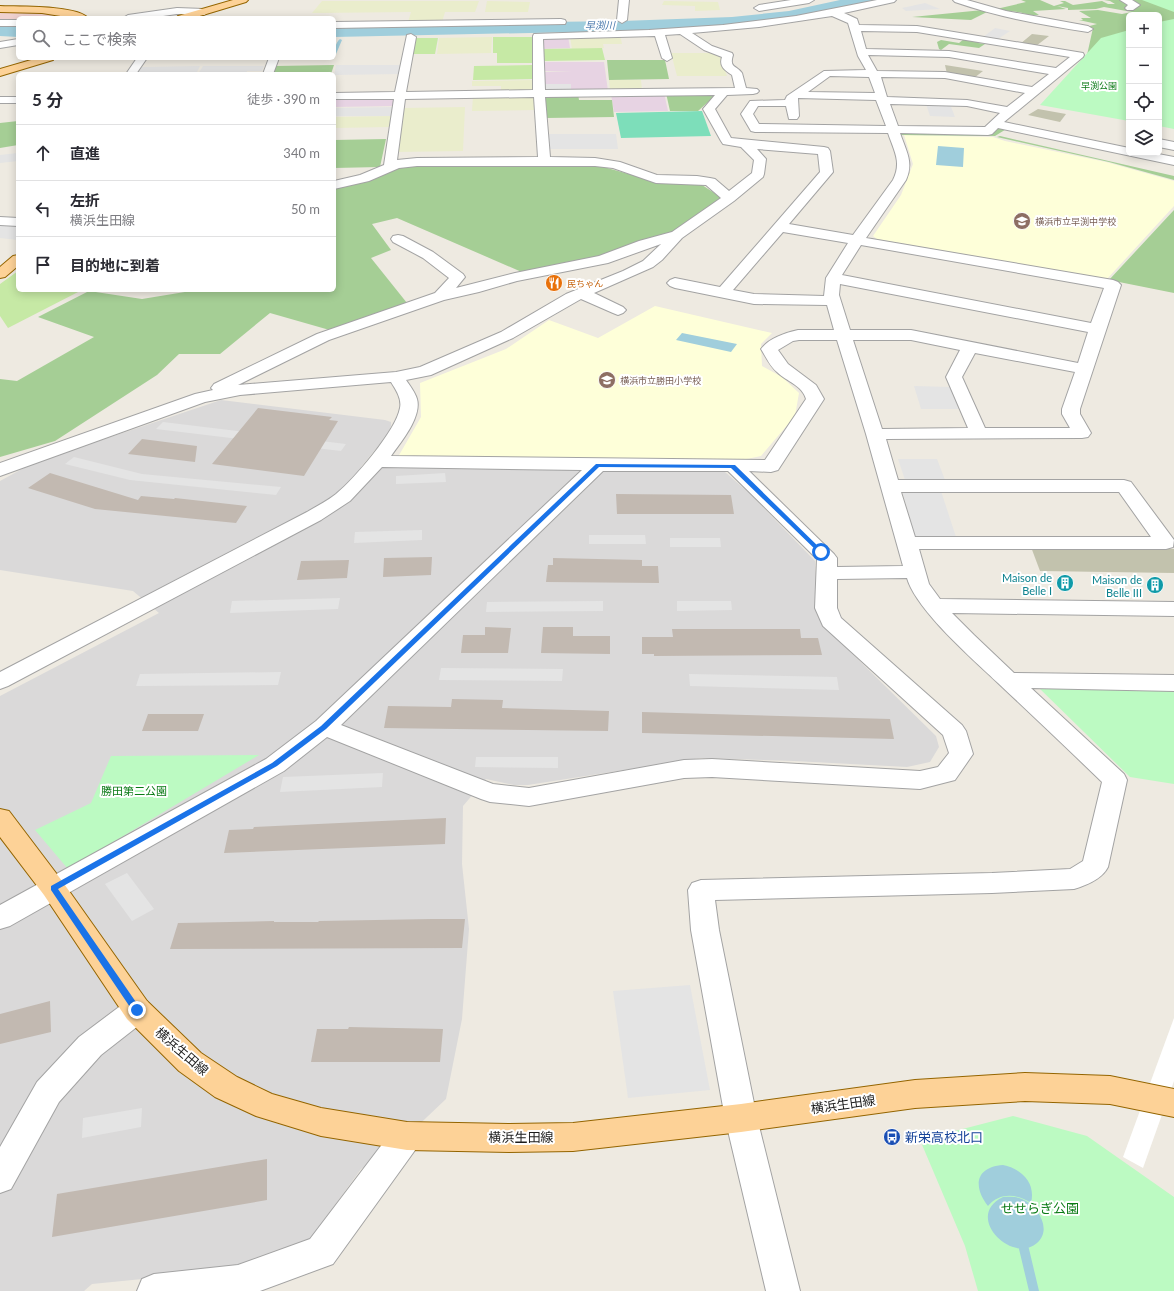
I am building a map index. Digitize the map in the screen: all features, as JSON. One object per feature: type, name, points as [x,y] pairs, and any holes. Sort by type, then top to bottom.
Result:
[{"type":"main road","points":[[189,16],[243,0]]},
{"type":"main road","points":[[0,9],[54,12],[78,16]]},
{"type":"main road","points":[[0,73],[44,60]]},
{"type":"main road","points":[[0,274],[16,261]]},
{"type":"main road","name":"横浜生田線","points":[[0,818],[53,888],[137,1010],[190,1062],[226,1087],[267,1106],[321,1122],[408,1136],[509,1138],[573,1137],[741,1118],[915,1094],[1025,1087],[1110,1090],[1174,1103]]},
{"type":"street","points":[[610,20],[625,20],[624,0]]},
{"type":"street","points":[[752,6],[770,6],[809,0]]},
{"type":"street","points":[[544,160],[534,36],[728,27],[834,13],[891,0]]},
{"type":"street","points":[[958,0],[980,8],[1034,21],[1088,29]]},
{"type":"street","points":[[142,16],[177,11],[204,12]]},
{"type":"street","points":[[783,1291],[741,1118],[705,930],[701,890],[992,883],[1074,879],[1095,867],[1115,780],[966,640],[934,606],[919,584],[891,486],[831,295],[833,278],[856,240],[899,180],[904,170],[904,163],[874,74],[862,52],[853,21],[834,13]]},
{"type":"street","points":[[336,25],[571,22]]},
{"type":"street","points":[[0,23],[16,23]]},
{"type":"street","points":[[952,34],[966,26]]},
{"type":"street","points":[[856,28],[917,29],[1080,55],[1009,111],[998,124],[988,131],[755,128],[747,114],[754,103],[793,99],[882,98],[967,103],[1009,111]]},
{"type":"street","points":[[680,30],[708,48],[728,55],[726,61],[728,68],[738,73],[741,91]]},
{"type":"street","points":[[659,31],[667,58]]},
{"type":"street","points":[[390,167],[400,95],[411,37]]},
{"type":"street","points":[[0,38],[16,38]]},
{"type":"street","points":[[0,45],[16,42]]},
{"type":"street","points":[[862,52],[949,54],[1058,72]]},
{"type":"street","points":[[132,72],[141,60]]},
{"type":"street","points":[[269,72],[273,60]]},
{"type":"street","points":[[793,99],[828,73],[945,75],[1034,91]]},
{"type":"street","points":[[336,96],[753,90]]},
{"type":"street","points":[[723,293],[827,172],[824,151],[727,141],[709,108],[724,91]]},
{"type":"street","points":[[793,99],[796,128]]},
{"type":"street","points":[[0,100],[16,100]]},
{"type":"street","points":[[998,124],[1126,151]]},
{"type":"street","points":[[1052,136],[1066,126]]},
{"type":"street","points":[[0,470],[206,397],[240,390],[396,377],[425,371],[507,335],[571,297],[628,274],[648,264],[657,257],[677,235],[729,198],[758,174],[760,159],[745,144]]},
{"type":"street","points":[[1162,144],[1174,146]]},
{"type":"street","points":[[1149,156],[1174,161]]},
{"type":"street","points":[[336,185],[364,178],[390,167],[418,162],[544,160],[595,162],[615,165],[656,179],[697,180],[710,182],[729,198]]},
{"type":"street","points":[[0,221],[16,222]]},
{"type":"street","points":[[781,227],[1113,285],[1096,329],[1071,414],[1082,433],[875,434]]},
{"type":"street","points":[[206,397],[274,360],[323,337],[440,296],[474,289],[515,277],[603,260],[644,244],[677,235]]},
{"type":"street","points":[[398,239],[428,255],[458,277],[440,296]]},
{"type":"street","points":[[628,274],[646,278]]},
{"type":"street","points":[[833,278],[1096,329]]},
{"type":"street","points":[[675,283],[754,299],[833,301]]},
{"type":"street","points":[[581,293],[618,310]]},
{"type":"street","points":[[376,461],[771,466],[815,399],[814,391],[782,368],[770,349],[786,338],[798,335],[910,335],[1084,369]]},
{"type":"street","points":[[970,347],[954,376],[979,434]]},
{"type":"street","points":[[0,681],[314,516],[346,495],[368,473],[403,425],[409,408],[407,395],[396,377]]},
{"type":"street","points":[[0,462],[22,461]]},
{"type":"street","points":[[0,918],[275,764],[324,727],[598,465]]},
{"type":"street","points":[[324,727],[490,794],[528,797],[684,770],[712,768],[920,780],[946,774],[961,754],[954,731],[831,621],[826,608],[827,558],[733,466]]},
{"type":"street","points":[[891,486],[1124,486],[1166,544],[907,543]]},
{"type":"street","points":[[827,573],[916,572]]},
{"type":"street","points":[[934,606],[1174,609]]},
{"type":"street","points":[[1009,680],[1174,683]]},
{"type":"street","points":[[0,1178],[48,1092],[90,1046],[137,1010]]},
{"type":"street","points":[[154,1291],[238,1282],[321,1252],[408,1136]]},
{"type":"shaded area","points":[[322,1],[479,1],[475,12],[445,12],[442,22],[408,22],[411,12],[312,13]]},
{"type":"shaded area","points":[[487,1],[530,2],[528,12],[485,12]]},
{"type":"shaded area","points":[[664,1],[718,2],[720,10],[695,11],[695,6],[662,5]]},
{"type":"shaded area","points":[[925,3],[940,9],[906,11],[902,8]]},
{"type":"shaded area","points":[[0,10],[46,13],[62,16],[16,16],[16,21],[0,21]]},
{"type":"shaded area","points":[[995,28],[1010,31],[998,39],[983,37]]},
{"type":"shaded area","points":[[1032,34],[1049,36],[1036,46],[1020,44]]},
{"type":"shaded area","points":[[620,35],[622,44],[603,44],[604,48],[572,49],[570,36]]},
{"type":"shaded area","points":[[568,36],[570,48],[543,49],[542,37]]},
{"type":"shaded area","points":[[492,37],[491,53],[437,54],[439,38]]},
{"type":"shaded area","points":[[671,53],[719,53],[727,76],[677,76]]},
{"type":"shaded area","points":[[544,62],[604,62],[608,91],[545,92],[544,72],[572,71],[544,71]]},
{"type":"shaded area","points":[[336,65],[402,65],[400,74],[336,75],[336,72],[335,72]]},
{"type":"shaded area","points":[[945,65],[983,71],[974,78],[947,74]]},
{"type":"shaded area","points":[[200,66],[197,72],[136,72],[140,67]]},
{"type":"shaded area","points":[[203,66],[264,66],[262,71],[199,72]]},
{"type":"shaded area","points":[[534,80],[535,92],[501,92],[501,86],[472,86],[472,81]]},
{"type":"shaded area","points":[[609,80],[641,80],[642,90],[610,90]]},
{"type":"shaded area","points":[[545,84],[571,84],[571,91],[545,91]]},
{"type":"shaded area","points":[[664,93],[668,111],[614,112],[611,94]]},
{"type":"shaded area","points":[[534,95],[535,110],[472,111],[473,96]]},
{"type":"shaded area","points":[[396,96],[394,106],[336,107],[336,97]]},
{"type":"shaded area","points":[[926,104],[950,104],[955,117],[930,116]]},
{"type":"shaded area","points":[[395,107],[393,116],[336,116],[336,108]]},
{"type":"shaded area","points":[[465,107],[463,151],[396,152],[403,108]]},
{"type":"shaded area","points":[[1038,109],[1066,114],[1060,122],[1028,115]]},
{"type":"shaded area","points":[[392,116],[390,127],[336,128],[336,117]]},
{"type":"shaded area","points":[[546,134],[616,134],[618,149],[546,149]]},
{"type":"shaded area","name":"横浜市立早渕中学校","points":[[904,135],[993,137],[1005,141],[1106,162],[1174,181],[1174,206],[1107,279],[877,239],[873,236],[901,195],[913,164]]},
{"type":"shaded area","points":[[16,153],[16,161],[0,163],[0,155]]},
{"type":"shaded area","points":[[0,224],[16,226],[16,240],[0,238]]},
{"type":"shaded area","name":"横浜市立勝田小学校","points":[[655,306],[772,333],[761,344],[762,366],[782,377],[799,393],[795,416],[761,456],[742,460],[398,457],[421,417],[420,383],[506,349],[549,320],[598,338]]},
{"type":"shaded area","points":[[914,386],[951,387],[959,409],[921,409]]},
{"type":"shaded area","points":[[221,400],[385,420],[391,422],[388,434],[361,467],[725,472],[749,493],[815,561],[818,610],[823,625],[936,736],[939,747],[930,762],[907,767],[701,758],[528,785],[514,785],[486,779],[463,806],[462,864],[469,929],[462,1019],[446,1099],[407,1136],[361,1169],[306,1245],[233,1270],[92,1284],[84,1291],[0,1291],[0,696],[159,613],[133,591],[0,570],[0,481],[33,463]]},
{"type":"shaded area","points":[[163,422],[346,444],[341,451],[156,429]]},
{"type":"shaded area","points":[[74,457],[142,474],[281,487],[276,495],[130,480],[65,464]]},
{"type":"shaded area","points":[[898,459],[937,459],[945,480],[905,480]]},
{"type":"shaded area","points":[[445,473],[446,482],[396,484],[396,476]]},
{"type":"shaded area","points":[[902,491],[941,491],[956,537],[915,536]]},
{"type":"shaded area","points":[[422,530],[422,540],[354,543],[355,532]]},
{"type":"shaded area","points":[[589,535],[645,535],[646,544],[589,544]]},
{"type":"shaded area","points":[[670,538],[720,538],[721,547],[670,547]]},
{"type":"shaded area","points":[[1031,547],[1174,549],[1174,573],[1040,571]]},
{"type":"shaded area","points":[[340,598],[338,609],[230,613],[232,601]]},
{"type":"shaded area","points":[[603,601],[603,611],[486,612],[487,602]]},
{"type":"shaded area","points":[[677,601],[731,601],[732,610],[677,611]]},
{"type":"shaded area","points":[[441,668],[563,669],[562,681],[439,680]]},
{"type":"shaded area","points":[[281,672],[278,685],[136,686],[140,674]]},
{"type":"shaded area","points":[[689,674],[837,677],[839,690],[690,686]]},
{"type":"shaded area","points":[[476,757],[558,757],[558,768],[475,767]]},
{"type":"shaded area","points":[[383,773],[382,787],[280,792],[283,777]]},
{"type":"shaded area","points":[[127,873],[154,909],[132,921],[105,884]]},
{"type":"shaded area","points":[[690,985],[710,1090],[628,1098],[613,991]]},
{"type":"shaded area","points":[[142,1108],[141,1127],[82,1138],[83,1118]]},
{"type":"green space","points":[[1021,0],[1040,0],[1054,6],[1064,3],[1060,1],[1065,1],[1073,5],[1102,1],[1108,4],[1115,4],[1104,0],[1174,0],[1174,74],[1162,72],[1162,12],[1132,12],[1104,7],[1096,9],[1068,10],[1068,8],[1057,6],[1066,9],[1033,11],[1039,15],[1020,16],[1026,14],[992,10],[1026,2]]},
{"type":"green space","points":[[1142,0],[1174,0],[1174,12]]},
{"type":"green space","points":[[983,10],[989,11],[971,20],[912,17]]},
{"type":"green space","points":[[1098,10],[1122,14],[1126,13],[1126,62],[1087,55],[1093,28],[1086,27],[1097,24],[1079,20],[1083,20],[1081,18],[1091,18],[1079,11]]},
{"type":"green space","points":[[1174,19],[1174,129],[1162,127],[1162,21]]},
{"type":"green space","name":"早渕公園","points":[[1126,31],[1126,120],[1040,105],[1101,38]]},
{"type":"green space","points":[[493,37],[535,37],[536,63],[497,63],[497,53],[493,53]]},
{"type":"green space","points":[[413,38],[438,38],[435,54],[410,54]]},
{"type":"green space","points":[[964,39],[979,41],[978,43],[985,44],[979,48],[949,44],[941,50],[939,49],[937,42],[941,40],[959,43]]},
{"type":"green space","points":[[602,48],[605,60],[544,61],[543,49]]},
{"type":"green space","points":[[607,60],[665,60],[669,79],[609,80]]},
{"type":"green space","points":[[334,65],[332,72],[272,72],[275,66]]},
{"type":"green space","points":[[533,65],[534,79],[473,80],[474,66]]},
{"type":"green space","points":[[719,92],[698,111],[670,111],[666,93]]},
{"type":"green space","points":[[578,94],[579,100],[612,100],[614,117],[546,118],[545,95]]},
{"type":"green space","points":[[702,111],[711,136],[621,138],[616,113]]},
{"type":"green space","points":[[16,121],[16,145],[0,148],[0,123]]},
{"type":"green space","points":[[998,126],[1008,128],[995,136],[900,135],[899,131],[991,131]]},
{"type":"green space","points":[[1000,136],[1174,176],[1174,180],[1109,162],[997,137]]},
{"type":"green space","points":[[386,139],[380,167],[336,168],[336,140]]},
{"type":"green space","points":[[593,164],[650,180],[699,183],[722,198],[673,232],[600,258],[524,273],[397,218],[372,224],[391,250],[371,258],[407,303],[333,331],[270,313],[220,354],[179,354],[157,375],[55,441],[0,457],[0,379],[17,381],[94,337],[38,317],[87,292],[142,299],[185,292],[336,292],[336,189],[371,180],[396,168],[418,165]]},
{"type":"green space","points":[[1174,210],[1174,293],[1109,280]]},
{"type":"green space","points":[[16,272],[16,292],[78,292],[8,328],[0,316],[0,284]]},
{"type":"green space","points":[[1039,688],[1174,690],[1174,784],[1130,777]]},
{"type":"green space","name":"勝田第二公園","points":[[259,755],[68,869],[35,830],[91,803],[111,756]]},
{"type":"green space","name":"せせらぎ公園","points":[[1013,1116],[1087,1136],[1174,1197],[1174,1291],[978,1291],[965,1246],[920,1140]]},
{"type":"water","points":[[938,146],[964,148],[963,167],[936,165]]},
{"type":"water","points":[[682,333],[737,344],[731,352],[676,340]]},
{"type":"water","points":[[1003,1165],[1016,1170],[1026,1178],[1031,1189],[1031,1203],[1014,1196],[1009,1196],[998,1198],[988,1206],[980,1192],[979,1179],[987,1170]]},
{"type":"water","points":[[1003,1197],[1015,1197],[1022,1199],[1033,1206],[1038,1212],[1044,1231],[1042,1237],[1037,1243],[1027,1248],[1016,1248],[1005,1243],[996,1235],[990,1226],[988,1215],[992,1205]]},
{"type":"pier","points":[[1174,1018],[1174,1081],[1143,1168],[1123,1157]]},
{"type":"building","points":[[258,408],[332,417],[329,420],[338,421],[304,476],[212,464]]},
{"type":"building","points":[[142,439],[197,446],[195,462],[128,454]]},
{"type":"building","points":[[50,473],[138,500],[141,496],[175,498],[247,506],[236,523],[95,509],[28,488]]},
{"type":"building","points":[[616,494],[731,495],[734,514],[617,514]]},
{"type":"building","points":[[432,557],[431,575],[383,577],[384,558]]},
{"type":"building","points":[[553,558],[642,560],[642,566],[658,566],[659,583],[546,582],[548,565],[553,565]]},
{"type":"building","points":[[349,560],[347,578],[297,580],[301,561]]},
{"type":"building","points":[[485,627],[511,628],[508,653],[461,653],[463,635],[485,635]]},
{"type":"building","points":[[543,627],[573,627],[573,636],[610,636],[610,654],[541,653]]},
{"type":"building","points":[[672,629],[800,629],[801,638],[818,638],[822,655],[654,656],[654,654],[642,654],[642,637],[673,637]]},
{"type":"building","points":[[452,699],[503,700],[502,708],[609,711],[608,731],[384,728],[388,706],[451,707]]},
{"type":"building","points":[[642,712],[890,719],[894,739],[642,733]]},
{"type":"building","points":[[148,714],[204,714],[198,731],[142,731]]},
{"type":"building","points":[[446,818],[445,844],[224,853],[229,830],[253,829],[254,827]]},
{"type":"building","points":[[465,919],[462,948],[170,949],[178,923],[274,921],[318,922]]},
{"type":"building","points":[[50,1001],[51,1032],[0,1044],[0,1014]]},
{"type":"building","points":[[349,1027],[443,1029],[440,1062],[311,1062],[317,1029],[348,1029]]},
{"type":"building","points":[[267,1159],[267,1200],[52,1237],[57,1194]]},
{"type":"waterway","name":"早渕川","points":[[336,31],[622,26],[732,22],[789,16],[865,0]]},
{"type":"waterway","name":"早渕川","points":[[0,30],[16,31]]},
{"type":"waterway","points":[[336,49],[340,40]]},
{"type":"waterway","points":[[1024,1249],[1034,1291]]},
{"type":"place","name":"横浜市立早渕中学校","points":[[1022,221]]},
{"type":"place","name":"民ちゃん","points":[[554,283]]},
{"type":"place","name":"横浜市立勝田小学校","points":[[607,380]]},
{"type":"place","name":"Maison de Belle I","points":[[1065,583]]},
{"type":"place","name":"Maison de Belle III","points":[[1155,585]]},
{"type":"place","name":"新栄高校北口","points":[[892,1137]]},
{"type":"route","points":[[137,1010],[53,888],[275,764],[324,727],[598,465],[733,466],[821,552]]}]
